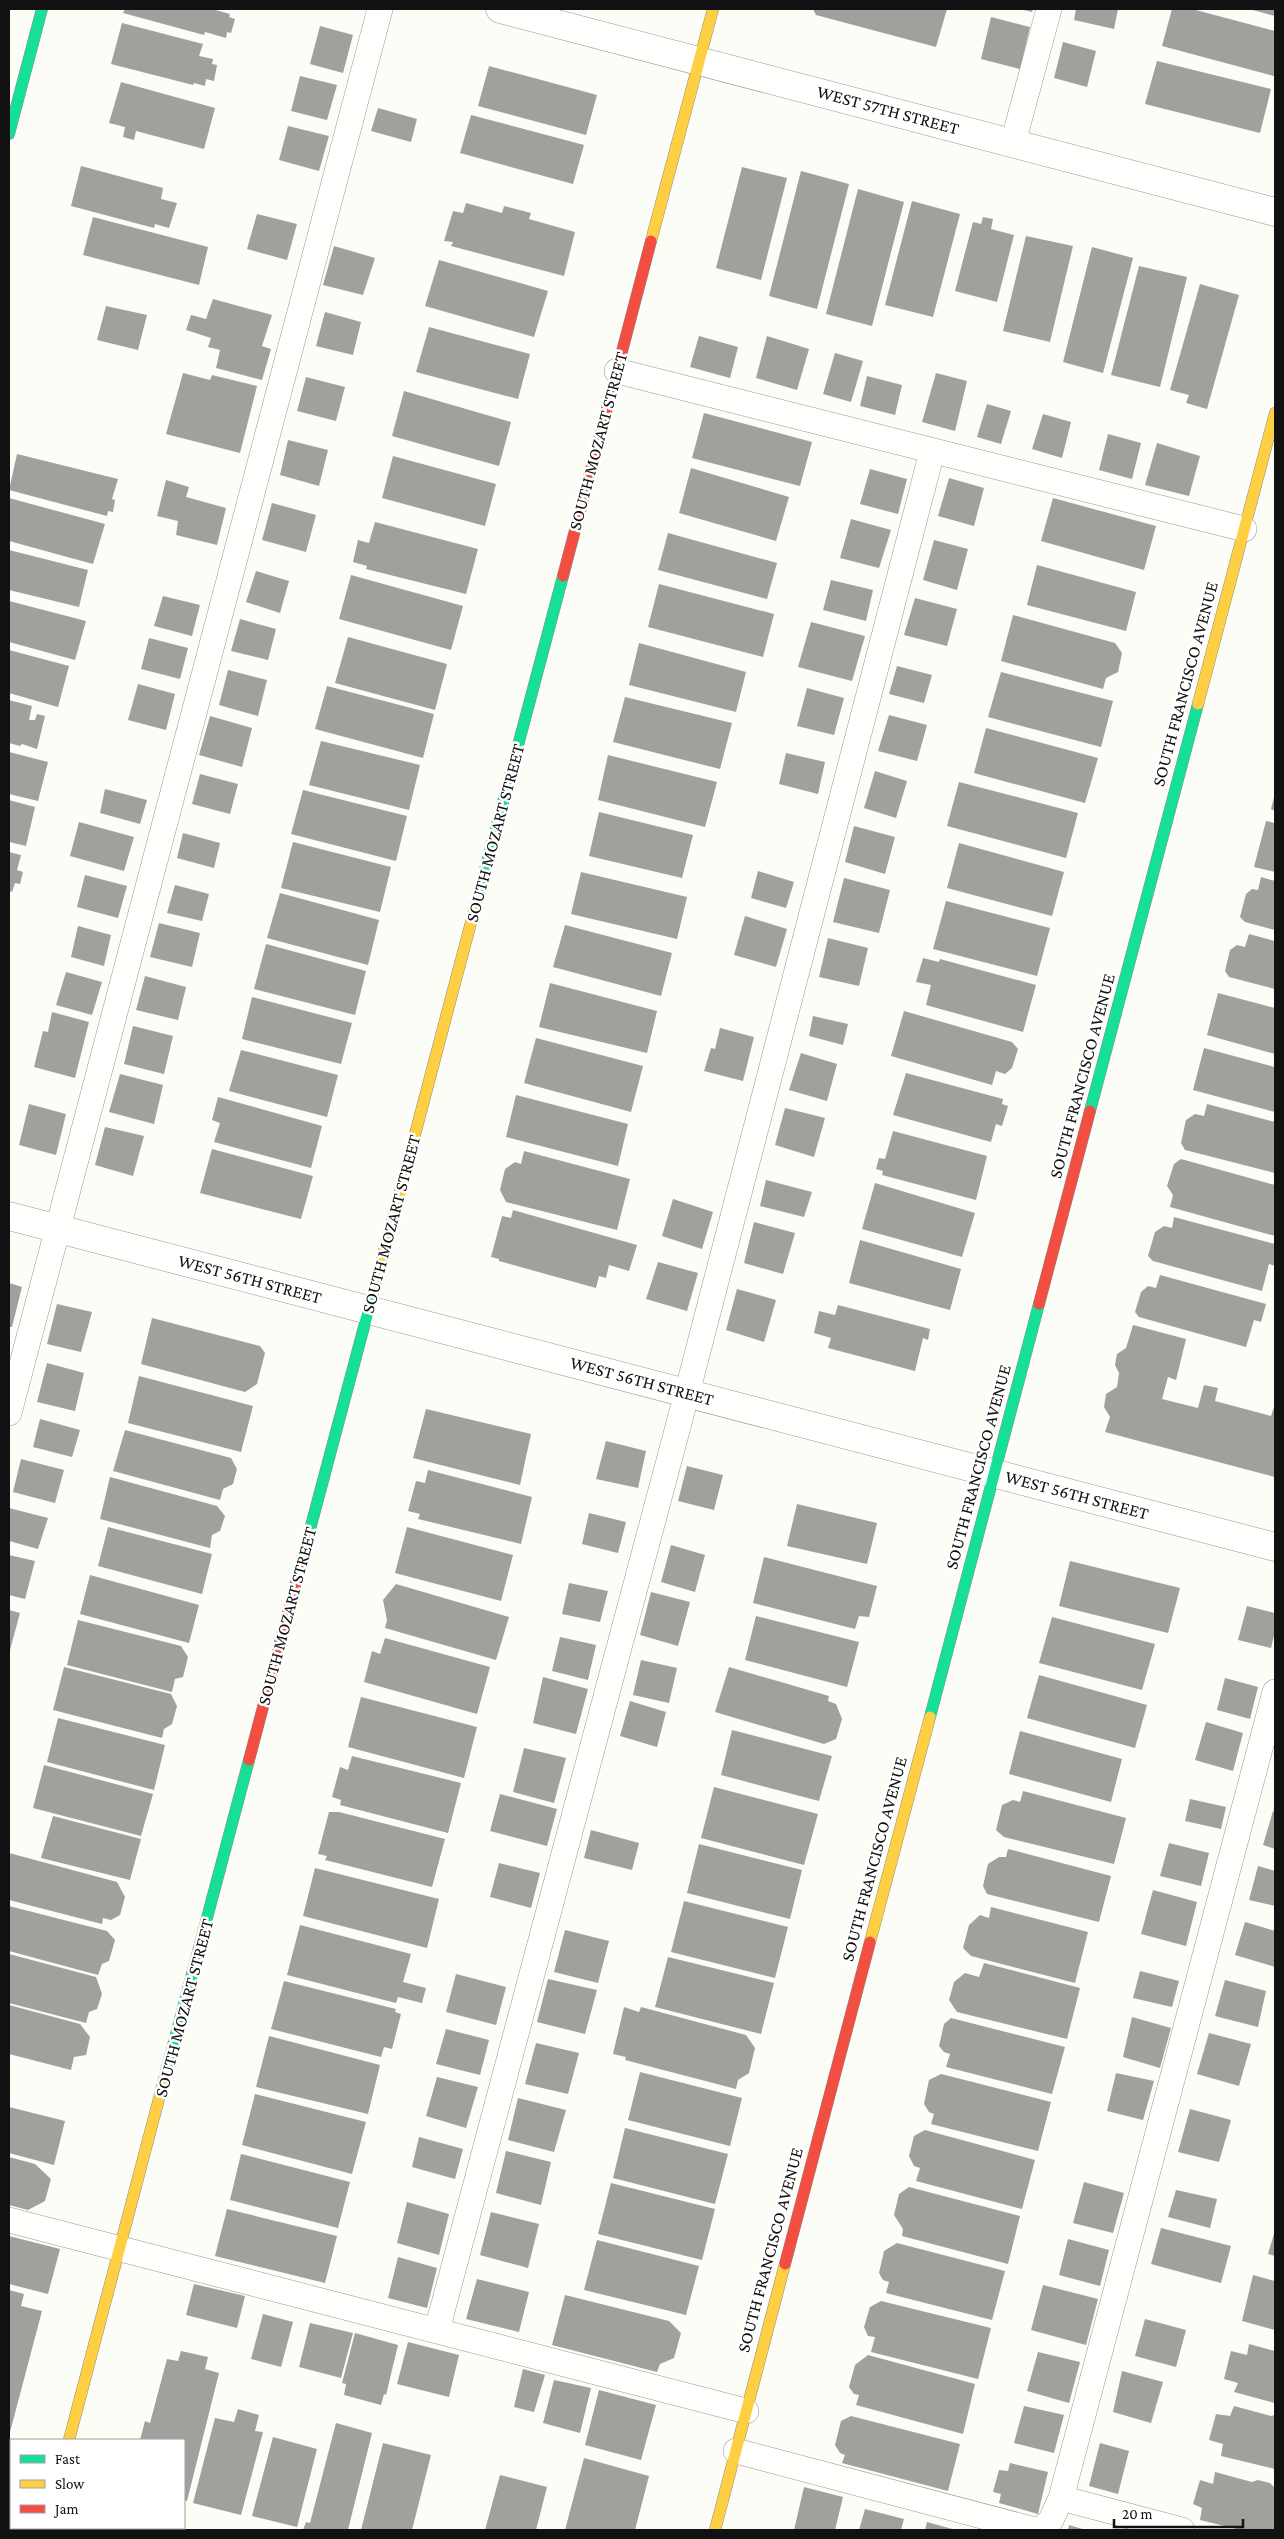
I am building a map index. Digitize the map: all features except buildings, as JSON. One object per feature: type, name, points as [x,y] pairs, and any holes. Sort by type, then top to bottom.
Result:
[{"type":"street","points":[[9,134],[42,9]]},
{"type":"street","name":"WEST 57TH STREET","points":[[500,9],[1275,212]]},
{"type":"street","name":"SOUTH MOZART STREET","points":[[69,2439],[713,9]]},
{"type":"street","name":"SOUTH FRANCISCO AVENUE","points":[[715,2530],[1275,413]]},
{"type":"street","name":"WEST 56TH STREET","points":[[9,1216],[1275,1547]]},
{"type":"lane","points":[[9,1413],[380,9]]},
{"type":"lane","points":[[1013,143],[1049,9]]},
{"type":"lane","points":[[617,371],[932,452],[1244,529]]},
{"type":"lane","points":[[437,2330],[687,1393],[932,452]]},
{"type":"lane","points":[[736,2451],[1030,2530],[1042,2529],[1051,2520],[1061,2498],[1275,1692]]},
{"type":"lane","points":[[9,2220],[746,2411]]},
{"type":"lane","points":[[1061,2498],[1182,2530]]},
{"type":"traffic: fast","points":[[9,134],[42,9]]},
{"type":"traffic: fast","points":[[478,896],[563,576]]},
{"type":"traffic: fast","points":[[1090,1111],[1198,704]]},
{"type":"traffic: fast","points":[[308,1537],[377,1278]]},
{"type":"traffic: fast","points":[[930,1717],[1039,1304]]},
{"type":"traffic: fast","points":[[166,2072],[249,1760]]},
{"type":"traffic: slow","points":[[651,241],[713,9]]},
{"type":"traffic: slow","points":[[1198,704],[1275,413]]},
{"type":"traffic: slow","points":[[377,1278],[478,896]]},
{"type":"traffic: slow","points":[[870,1942],[930,1717]]},
{"type":"traffic: slow","points":[[69,2439],[166,2072]]},
{"type":"traffic: slow","points":[[715,2530],[785,2264]]},
{"type":"traffic: jam","points":[[563,576],[651,241]]},
{"type":"traffic: jam","points":[[1039,1304],[1090,1111]]},
{"type":"traffic: jam","points":[[249,1760],[308,1537]]},
{"type":"traffic: jam","points":[[785,2264],[870,1942]]}]
